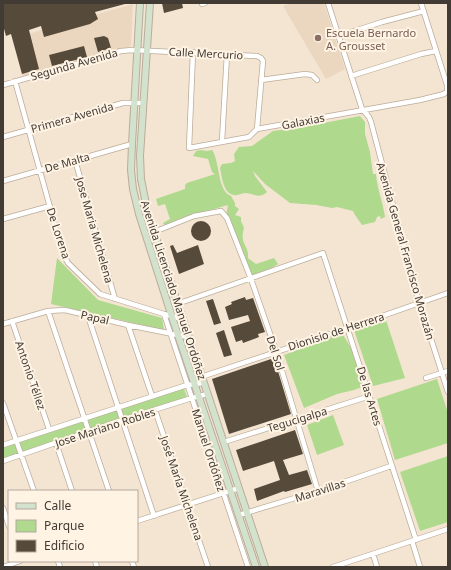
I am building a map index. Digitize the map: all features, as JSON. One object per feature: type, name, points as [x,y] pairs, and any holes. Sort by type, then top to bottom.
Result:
[{"type":"main road","name":"Avenida Licenciado Manuel Ordóñez","points":[[140,3],[131,170],[133,189],[139,214],[172,317],[256,567]]},
{"type":"main road","name":"Avenida Licenciado Manuel Ordóñez","points":[[150,3],[140,156],[141,178],[148,214],[265,567]]},
{"type":"street","name":"Avenida General Francisco Morazán","points":[[328,3],[363,111],[371,122],[398,229],[419,303],[448,392]]},
{"type":"street","points":[[421,3],[448,91]]},
{"type":"street","points":[[339,36],[382,22],[424,11]]},
{"type":"street","name":"Segunda Avenida","points":[[3,85],[121,51],[146,50]]},
{"type":"street","name":"Calle Mercurio","points":[[146,50],[257,56],[263,61],[261,80]]},
{"type":"street","points":[[351,76],[421,54],[436,51]]},
{"type":"street","name":"Galaxias","points":[[193,52],[188,148],[249,137],[257,129],[420,100],[444,94],[448,91]]},
{"type":"street","points":[[222,141],[227,54]]},
{"type":"street","points":[[257,129],[261,80],[305,74],[312,75],[317,80]]},
{"type":"street","name":"De Lorena","points":[[15,81],[41,170],[63,254],[68,263],[95,291],[100,294],[182,319]]},
{"type":"street","name":"Primera Avenida","points":[[3,137],[122,103],[143,103]]},
{"type":"street","name":"De Malta","points":[[3,181],[132,144]]},
{"type":"street","name":"Jose Maria Michelena","points":[[75,160],[115,299]]},
{"type":"street","points":[[3,219],[50,206]]},
{"type":"street","name":"Del Sol","points":[[154,232],[197,215],[221,211],[227,218],[251,279],[276,351],[318,491]]},
{"type":"street","name":"De las Artes","points":[[251,279],[324,253],[370,396],[414,540],[420,567]]},
{"type":"street","points":[[177,304],[251,279]]},
{"type":"street","name":"Dionisio de Herrera","points":[[202,380],[276,351],[348,328],[448,292]]},
{"type":"street","name":"Papal","points":[[3,324],[48,311],[65,310],[128,325],[188,336]]},
{"type":"street","points":[[48,311],[109,490]]},
{"type":"street","name":"Manuel Ordóñez","points":[[164,314],[248,567]]},
{"type":"street","points":[[88,316],[154,516]]},
{"type":"street","name":"Antonio Téllez","points":[[12,321],[49,429]]},
{"type":"street","points":[[128,325],[152,396]]},
{"type":"street","points":[[426,378],[448,371]]},
{"type":"street","name":"Jose Mariano Robles","points":[[3,445],[152,396],[195,384],[202,380]]},
{"type":"street","name":"Jose Mariano Robles","points":[[3,461],[122,420],[207,394]]},
{"type":"street","name":"Tegucigalpa","points":[[224,442],[370,396]]},
{"type":"street","points":[[3,403],[34,490]]},
{"type":"street","name":"José María Michelena","points":[[155,410],[208,567]]},
{"type":"street","points":[[56,443],[72,490]]},
{"type":"street","name":"Maravillas","points":[[239,515],[318,491],[391,466]]},
{"type":"street","points":[[138,521],[239,488]]},
{"type":"street","points":[[3,508],[8,523]]},
{"type":"street","points":[[333,567],[448,529]]},
{"type":"street","points":[[373,554],[377,567]]},
{"type":"street","points":[[3,567],[17,562]]},
{"type":"shaded area","name":"Escuela Bernardo A. Grousset","points":[[291,3],[324,3],[345,69],[326,79],[283,6]]},
{"type":"shaded area","points":[[133,4],[131,46],[23,76],[14,38]]},
{"type":"green space","points":[[360,116],[365,122],[365,134],[370,152],[373,174],[376,174],[385,217],[381,219],[380,216],[377,217],[375,222],[362,225],[353,211],[337,207],[332,208],[290,203],[265,184],[253,171],[267,192],[264,194],[259,196],[246,193],[234,195],[230,194],[225,188],[220,168],[222,164],[235,161],[234,154],[239,147],[252,146],[273,131]]},
{"type":"green space","points":[[212,150],[215,155],[223,188],[226,193],[231,196],[235,206],[239,209],[235,215],[241,217],[244,228],[243,241],[248,253],[248,258],[256,264],[274,258],[278,264],[275,266],[250,276],[229,216],[226,215],[228,205],[190,216],[165,226],[163,223],[170,219],[165,204],[158,206],[156,199],[185,189],[185,185],[187,183],[215,174],[212,172],[208,159],[193,156],[196,151]]},
{"type":"green space","points":[[57,258],[98,300],[162,318],[164,330],[51,304]]},
{"type":"green space","points":[[386,320],[405,378],[373,386],[354,330]]},
{"type":"green space","points":[[342,333],[351,348],[365,386],[337,394],[304,408],[284,355]]},
{"type":"green space","points":[[437,379],[448,413],[448,443],[395,460],[377,399]]},
{"type":"green space","points":[[184,388],[187,397],[3,459],[3,448]]},
{"type":"green space","points":[[333,415],[344,445],[317,455],[307,425]]},
{"type":"green space","points":[[448,456],[448,522],[420,531],[400,472]]},
{"type":"building","points":[[3,3],[125,4],[95,12],[98,19],[90,24],[44,37],[41,26],[29,30],[39,69],[22,74],[11,34],[6,36],[3,25]]},
{"type":"building","points":[[162,3],[182,3],[183,8],[164,13]]},
{"type":"building","points":[[104,36],[108,38],[111,48],[98,52],[94,38]]},
{"type":"building","points":[[84,46],[87,57],[52,66],[49,55]]},
{"type":"building","points":[[201,221],[208,224],[211,231],[208,238],[201,241],[194,238],[191,231],[194,224]]},
{"type":"building","points":[[173,245],[177,253],[198,245],[204,264],[179,274],[170,246]]},
{"type":"building","points":[[245,297],[246,300],[253,298],[265,332],[258,334],[259,337],[243,343],[242,340],[236,342],[231,327],[250,321],[248,315],[229,320],[225,307],[232,304],[231,302]]},
{"type":"building","points":[[213,299],[221,323],[214,325],[206,301]]},
{"type":"building","points":[[224,330],[232,355],[224,357],[216,333]]},
{"type":"building","points":[[274,358],[291,414],[229,434],[212,379]]},
{"type":"building","points":[[295,430],[303,454],[283,460],[289,475],[307,470],[312,484],[285,492],[284,491],[257,501],[254,489],[280,480],[274,461],[243,471],[236,450]]},
{"type":"place","name":"Escuela Bernardo A. Grousset","points":[[318,38]]}]
